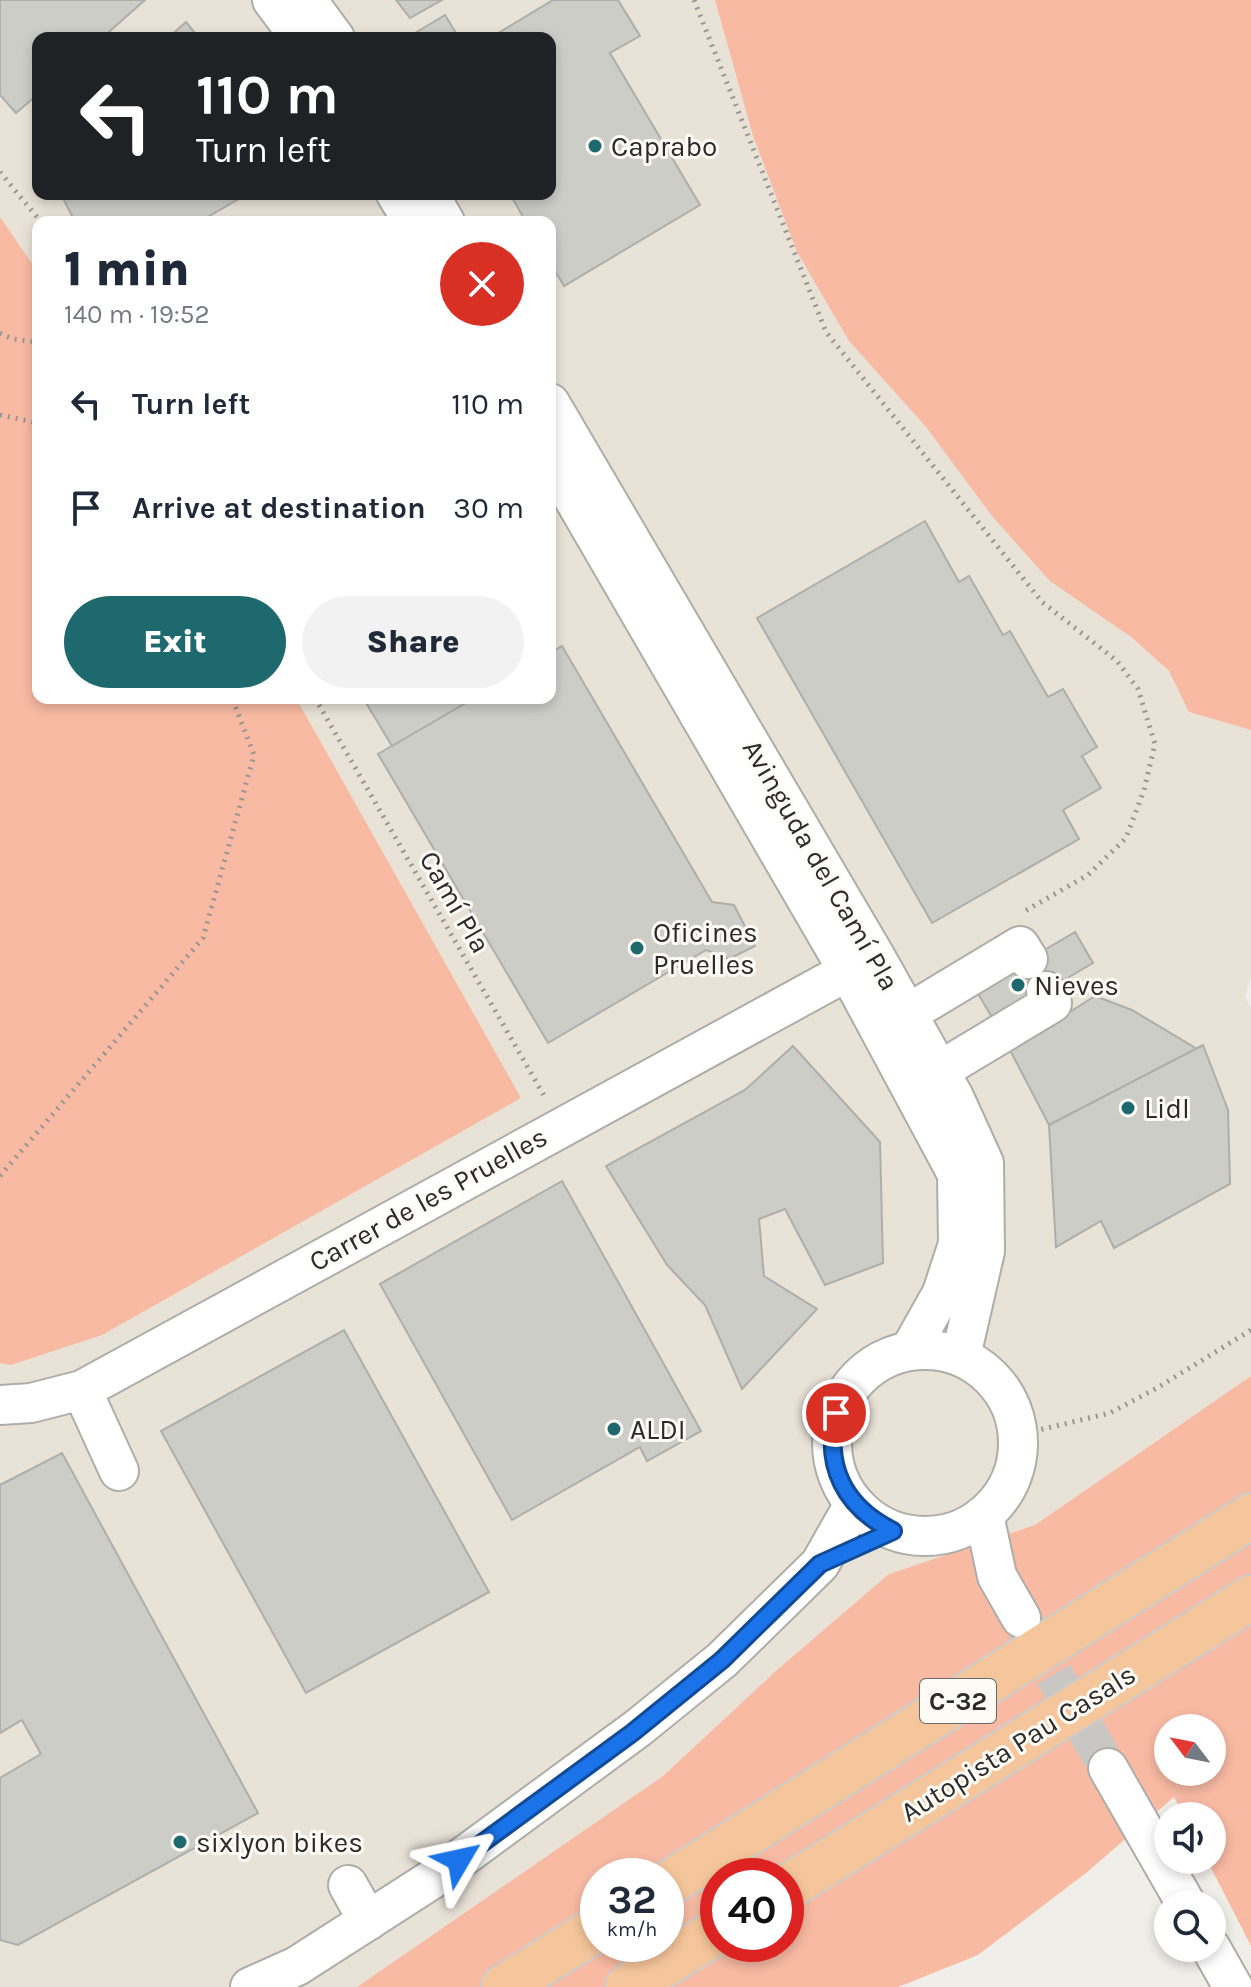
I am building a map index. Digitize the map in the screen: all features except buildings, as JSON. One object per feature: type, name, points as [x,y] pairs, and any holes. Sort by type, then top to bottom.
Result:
[{"type":"highway","name":"C-32","points":[[684,1874],[1251,1516]]},
{"type":"highway","name":"Autopista Pau Casals","points":[[804,1877],[1251,1598]]},
{"type":"highway","points":[[504,1987],[580,1939]]},
{"type":"highway","points":[[628,1987],[700,1942]]},
{"type":"street","points":[[272,0],[296,32]]},
{"type":"street","points":[[307,0],[331,32]]},
{"type":"street","name":"Avinguda del Camí Pla","points":[[556,413],[907,1014],[984,1163],[985,1251],[961,1356]]},
{"type":"street","name":"Avinguda del Camí Pla","points":[[556,468],[848,971],[957,1174],[958,1244],[942,1293],[910,1350]]},
{"type":"street","points":[[907,1014],[1020,946],[1037,975],[1052,1003],[939,1071]]},
{"type":"street","name":"Carrer de les Pruelles","points":[[0,1405],[31,1403],[82,1390],[848,971]]},
{"type":"street","points":[[910,1350],[937,1350],[961,1356],[997,1382],[1013,1411],[1018,1435],[1017,1460],[1007,1489],[984,1515],[945,1535],[918,1536],[893,1531],[871,1520],[854,1504],[835,1470],[832,1450],[836,1413],[863,1373],[885,1358],[910,1350]]},
{"type":"street","points":[[82,1390],[119,1471]]},
{"type":"street","points":[[250,1987],[297,1966],[434,1878],[638,1728],[722,1660],[820,1564],[854,1504]]},
{"type":"street","points":[[984,1515],[997,1576],[1021,1618]]},
{"type":"street","points":[[820,1564],[893,1531]]},
{"type":"street","points":[[945,1535],[997,1576]]},
{"type":"street","points":[[1108,1768],[1178,1890]]},
{"type":"street","points":[[348,1885],[368,1921]]},
{"type":"street","points":[[1219,1962],[1233,1987]]},
{"type":"path","points":[[694,0],[826,332],[1042,602],[1117,661],[1138,689],[1155,744],[1144,790],[1126,838],[1088,875],[1023,912]]},
{"type":"path","points":[[0,172],[36,216]]},
{"type":"path","points":[[0,333],[12,339],[32,341]]},
{"type":"path","points":[[0,415],[32,422]]},
{"type":"path","points":[[0,1176],[203,938],[254,755],[234,704]]},
{"type":"path","name":"Camí Pla","points":[[318,704],[561,1126]]},
{"type":"path","points":[[1018,1435],[1110,1413],[1251,1330]]},
{"type":"shaded area","points":[[0,0],[715,0],[753,136],[797,252],[849,341],[926,427],[992,516],[1169,671],[1189,712],[1251,730],[1251,977],[1245,997],[1251,1007],[1251,1376],[1035,1525],[889,1574],[778,1669],[663,1776],[357,1987],[0,1987],[0,1363],[11,1364],[520,1098],[299,704],[556,704],[556,216],[32,216],[32,263],[0,217]]},
{"type":"shaded area","points":[[715,0],[1251,0],[1251,730],[1189,712],[1169,671],[1131,637],[1050,581],[992,516],[926,427],[849,341],[797,252],[753,136]]},
{"type":"shaded area","points":[[0,217],[32,263],[32,704],[299,704],[521,1098],[102,1335],[11,1365],[0,1363]]},
{"type":"shaded area","points":[[1251,1376],[1251,1946],[1226,1897],[1226,1890],[1222,1890],[1214,1874],[1226,1874],[1226,1802],[1177,1802],[1174,1797],[1168,1802],[1154,1802],[1154,1814],[1086,1873],[978,1955],[898,1987],[357,1987],[663,1776],[778,1669],[889,1574],[1035,1525]]},
{"type":"tunnel","points":[[1025,1625],[1108,1768]]},
{"type":"place","name":"Caprabo","points":[[595,146]]},
{"type":"place","name":"Oficines Pruelles","points":[[637,948]]},
{"type":"place","name":"Nieves","points":[[1018,985]]},
{"type":"place","name":"Lidl","points":[[1128,1108]]},
{"type":"place","name":"ALDI","points":[[614,1429]]},
{"type":"place","name":"sixlyon bikes","points":[[180,1842]]},
{"type":"route","points":[[459,1860],[632,1733],[722,1660],[820,1564],[893,1531],[871,1520],[843,1488],[835,1470],[832,1450],[836,1413]]}]
